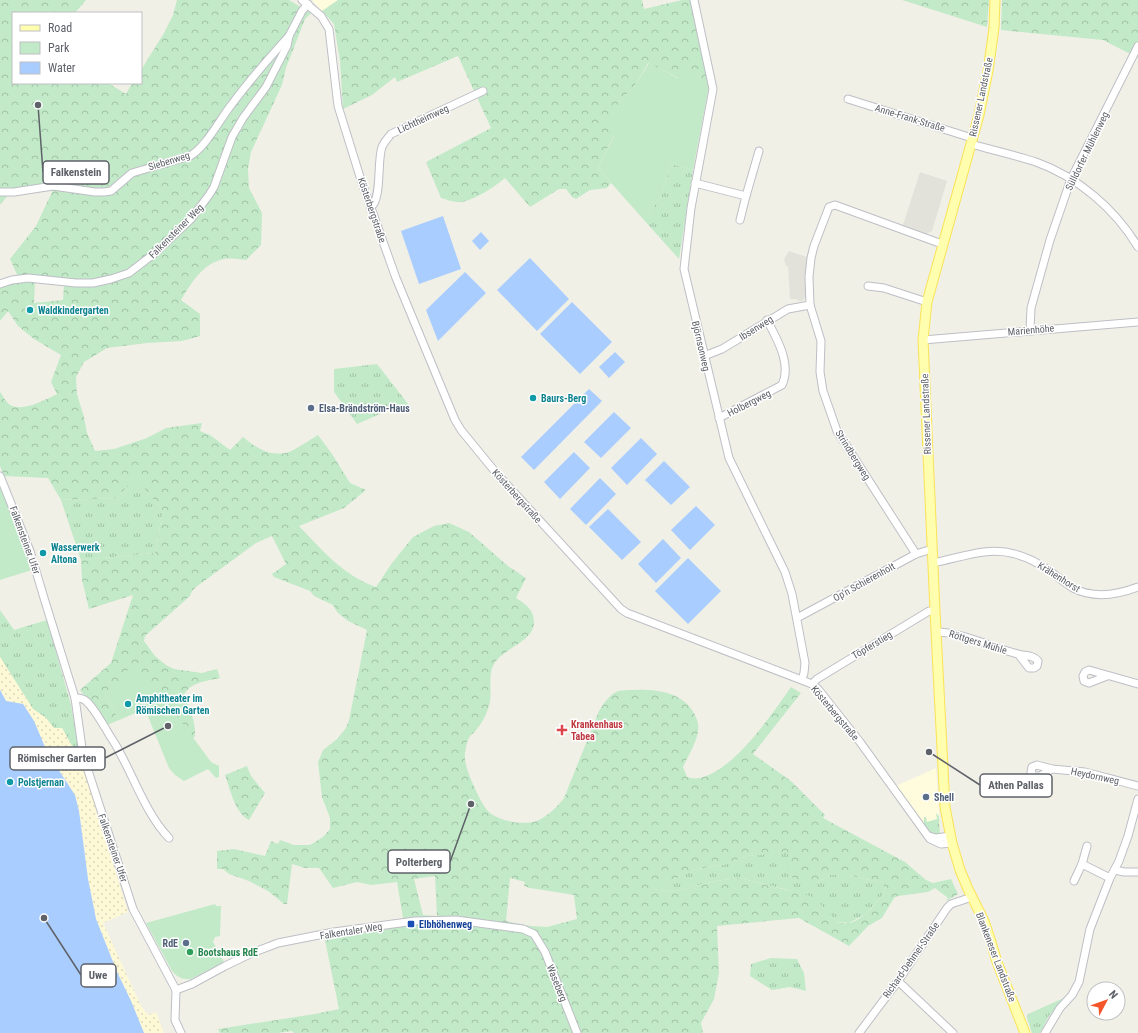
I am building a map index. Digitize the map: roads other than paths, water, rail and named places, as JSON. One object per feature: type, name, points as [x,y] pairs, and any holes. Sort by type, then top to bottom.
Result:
[{"type":"main road","name":"Rissener Landstraße","points":[[951,840],[945,807],[932,549],[924,340],[927,302],[979,115],[988,71],[994,28],[995,0]]},
{"type":"main road","name":"Blankeneser Landstraße","points":[[951,840],[960,870],[984,921],[997,962],[1025,1033]]},
{"type":"street","name":"Björnsonweg","points":[[694,0],[713,89],[695,183],[684,269],[729,458],[785,572],[792,594],[805,663],[802,679]]},
{"type":"street","name":"Falkensteiner Weg","points":[[0,284],[12,280],[28,278],[76,284],[93,284],[129,273],[145,262],[191,219],[214,187],[232,137],[243,118],[266,87],[287,46],[289,36],[305,2]]},
{"type":"street","name":"Kösterbergstraße","points":[[305,2],[321,16],[329,29],[338,106],[371,207],[396,278],[455,420],[461,430],[502,480],[624,611],[812,684],[818,689],[860,742],[929,836],[951,840]]},
{"type":"street","name":"Siebenweg","points":[[0,192],[14,192],[53,186],[104,192],[111,190],[132,173],[196,153],[231,104],[267,59],[289,36]]},
{"type":"street","name":"Sülldorfer Mühlenweg","points":[[1030,330],[1031,308],[1050,240],[1071,179],[1138,46]]},
{"type":"street","name":"Lichtheimweg","points":[[371,207],[374,203],[378,188],[382,145],[392,134],[483,92]]},
{"type":"street","name":"Anne-Frank-Straße","points":[[848,99],[1037,163],[1071,179],[1093,195],[1120,222],[1138,247]]},
{"type":"street","points":[[740,220],[759,151]]},
{"type":"street","points":[[695,183],[746,196]]},
{"type":"street","name":"Strindbergweg","points":[[916,554],[837,431],[823,391],[820,372],[821,341],[810,305],[809,277],[811,258],[829,207],[834,205],[942,244]]},
{"type":"street","points":[[868,286],[884,288],[927,302]]},
{"type":"street","name":"Ibsenweg","points":[[704,356],[722,349],[767,320],[788,309],[810,305]]},
{"type":"street","name":"Holbergweg","points":[[719,418],[782,385],[785,378],[783,350],[767,320]]},
{"type":"street","name":"Marienhöhe","points":[[924,340],[1138,322]]},
{"type":"street","name":"Falkensteiner Ufer","points":[[0,476],[30,551],[75,698],[83,756],[133,909],[176,990]]},
{"type":"street","name":"Op'n Schierenholt","points":[[797,618],[916,554],[932,549]]},
{"type":"street","name":"Krähenhorst","points":[[933,562],[976,552],[1000,552],[1014,554],[1034,561],[1073,588],[1092,595],[1106,596],[1138,587]]},
{"type":"street","name":"Töpferstieg","points":[[812,684],[823,675],[929,611],[935,610]]},
{"type":"street","name":"Röttgers Mühle","points":[[936,632],[951,634],[1019,655]]},
{"type":"street","points":[[1107,676],[1138,684]]},
{"type":"street","points":[[75,698],[84,699],[92,709],[120,752],[136,786],[169,838]]},
{"type":"street","name":"Heydornweg","points":[[1052,769],[1085,772],[1138,786]]},
{"type":"street","points":[[1045,1033],[1060,1008],[1072,995],[1079,982],[1090,929],[1110,878],[1119,861],[1128,836],[1138,799]]},
{"type":"street","points":[[1074,881],[1082,864],[1087,846]]},
{"type":"street","points":[[1082,864],[1110,878]]},
{"type":"street","points":[[1115,870],[1124,872],[1138,872]]},
{"type":"street","name":"Richard-Dehmel-Straße","points":[[859,1033],[898,981],[947,908],[951,904],[972,897]]},
{"type":"street","name":"Falkentaler Weg","points":[[176,990],[192,984],[225,966],[266,947],[278,943],[334,932],[418,920],[456,920],[523,929],[534,934]]},
{"type":"street","name":"Waseberg","points":[[534,934],[545,952],[577,1033]]},
{"type":"street","points":[[898,981],[953,1033]]},
{"type":"street","points":[[176,990],[175,1020],[181,1033]]},
{"type":"water","points":[[443,216],[461,269],[419,284],[401,231]]},
{"type":"water","points":[[481,232],[489,241],[480,250],[472,241]]},
{"type":"water","points":[[530,258],[569,299],[537,331],[497,290]]},
{"type":"water","points":[[465,272],[486,293],[438,341],[426,310]]},
{"type":"water","points":[[572,302],[612,342],[580,374],[540,334]]},
{"type":"water","points":[[615,352],[625,362],[609,378],[599,367]]},
{"type":"water","points":[[589,389],[602,401],[534,470],[521,457]]},
{"type":"water","points":[[614,412],[631,428],[601,458],[584,442]]},
{"type":"water","points":[[641,438],[657,454],[627,485],[611,468]]},
{"type":"water","points":[[574,452],[590,468],[560,499],[544,482]]},
{"type":"water","points":[[664,461],[690,487],[671,505],[645,480]]},
{"type":"water","points":[[600,478],[616,494],[586,525],[570,509]]},
{"type":"water","points":[[696,506],[715,525],[690,550],[671,530]]},
{"type":"water","points":[[608,509],[641,542],[622,560],[589,527]]},
{"type":"water","points":[[663,539],[681,558],[656,583],[638,564]]},
{"type":"water","points":[[688,558],[721,591],[688,624],[655,591]]},
{"type":"water","points":[[0,690],[6,701],[23,704],[34,721],[48,754],[75,795],[79,811],[88,879],[96,919],[117,972],[144,1033],[0,1033]]},
{"type":"place","name":"Falkenstein","points":[[38,105]]},
{"type":"place","name":"Waldkindergarten","points":[[30,310]]},
{"type":"place","name":"Baurs-Berg","points":[[533,398]]},
{"type":"place","name":"Elsa-Brändström-Haus","points":[[311,408]]},
{"type":"place","name":"Wasserwerk Altona","points":[[43,553]]},
{"type":"place","name":"Amphitheater im Römischen Garten","points":[[128,704]]},
{"type":"place","name":"Römischer Garten","points":[[168,726]]},
{"type":"place","name":"Krankenhaus Tabea","points":[[562,730]]},
{"type":"place","name":"Athen Pallas","points":[[929,752]]},
{"type":"place","name":"Polstjernan","points":[[10,782]]},
{"type":"place","name":"Shell","points":[[926,797]]},
{"type":"place","name":"Polterberg","points":[[471,804]]},
{"type":"place","name":"Uwe","points":[[44,918]]},
{"type":"place","name":"Elbhöhenweg","points":[[411,924]]},
{"type":"place","name":"RdE","points":[[186,943]]},
{"type":"place","name":"Bootshaus RdE","points":[[190,952]]}]
